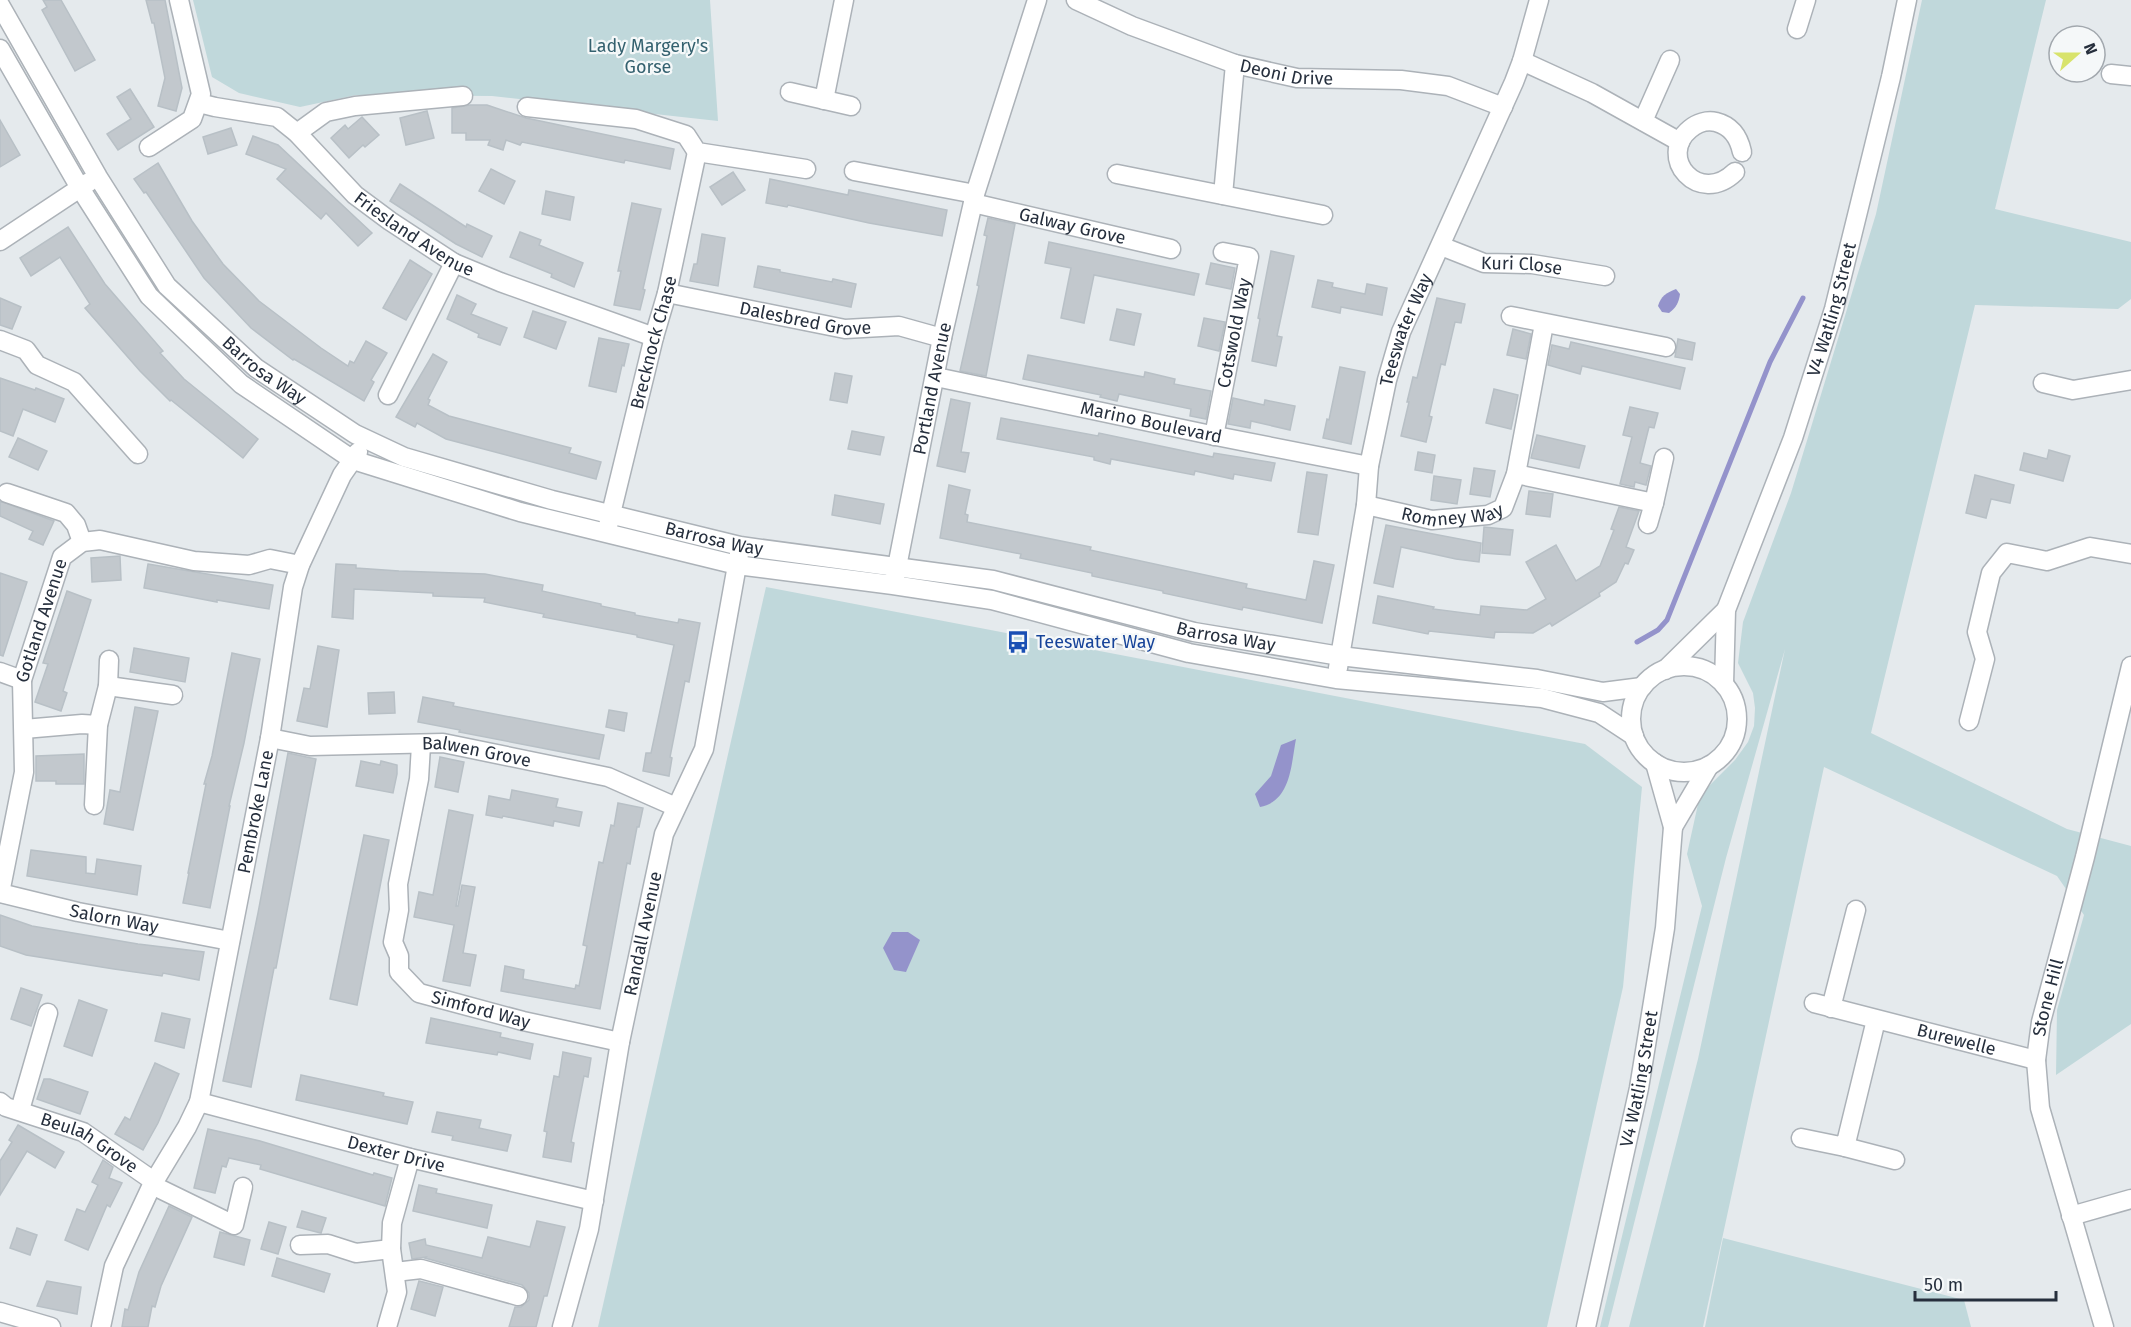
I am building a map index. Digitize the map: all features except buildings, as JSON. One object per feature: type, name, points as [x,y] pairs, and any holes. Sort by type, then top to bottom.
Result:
[{"type":"street","points":[[149,147],[192,119],[201,94],[179,0]]},
{"type":"street","points":[[824,99],[844,0]]},
{"type":"street","name":"Portland Avenue","points":[[893,585],[942,338],[974,199],[1037,0]]},
{"type":"street","name":"Deoni Drive","points":[[1076,0],[1132,26],[1235,64],[1297,78],[1401,80],[1448,86],[1503,107]]},
{"type":"street","name":"Teeswater Way","points":[[1336,679],[1366,505],[1369,466],[1387,380],[1401,332],[1503,107],[1522,61],[1539,0]]},
{"type":"street","points":[[1797,29],[1806,0]]},
{"type":"street","name":"V4 Watling Street","points":[[1724,684],[1726,610],[1793,438],[1833,309],[1891,77],[1907,0]]},
{"type":"street","name":"Barrosa Way","points":[[0,5],[98,177],[167,286],[256,368],[365,440],[404,457],[610,516],[740,546],[993,580],[1194,632],[1340,656],[1537,679],[1603,692],[1642,687]]},
{"type":"street","name":"Barrosa Way","points":[[0,49],[80,188],[149,296],[241,384],[353,460],[520,512],[737,566],[992,600],[1189,653],[1336,679],[1542,698],[1599,713],[1634,736]]},
{"type":"street","points":[[1643,121],[1670,60]]},
{"type":"street","points":[[1522,61],[1592,93],[1680,141]]},
{"type":"street","points":[[1223,195],[1235,64]]},
{"type":"street","points":[[2110,74],[2131,76]]},
{"type":"street","points":[[790,92],[851,106]]},
{"type":"street","points":[[297,133],[326,112],[355,106],[463,96]]},
{"type":"street","name":"Friesland Avenue","points":[[199,103],[277,117],[297,133],[355,195],[454,263],[500,282],[654,337]]},
{"type":"street","points":[[527,107],[636,119],[686,135],[697,152],[806,169]]},
{"type":"street","points":[[1736,172],[1719,184],[1699,183],[1683,171],[1678,152],[1680,141],[1694,125],[1715,122],[1726,125],[1734,132],[1740,142],[1742,152]]},
{"type":"street","name":"Brecknock Chase","points":[[606,534],[654,337],[667,293],[697,152]]},
{"type":"street","points":[[854,171],[974,199]]},
{"type":"street","points":[[1117,174],[1323,215]]},
{"type":"street","points":[[0,241],[98,177]]},
{"type":"street","name":"Galway Grove","points":[[974,199],[1170,249]]},
{"type":"street","name":"Kuri Close","points":[[1441,246],[1484,263],[1532,264],[1605,276]]},
{"type":"street","name":"Cotswold Way","points":[[1214,436],[1249,257],[1223,252]]},
{"type":"street","points":[[388,394],[454,263]]},
{"type":"street","name":"Dalesbred Grove","points":[[667,293],[845,329],[899,326],[942,338]]},
{"type":"street","points":[[1511,316],[1666,347]]},
{"type":"street","name":"Romney Way","points":[[1366,505],[1432,520],[1488,515],[1503,508],[1516,474],[1544,324]]},
{"type":"street","points":[[0,340],[26,350],[36,365],[74,382],[138,454]]},
{"type":"street","name":"Marino Boulevard","points":[[936,377],[1214,436],[1369,466]]},
{"type":"street","points":[[2043,383],[2073,390],[2131,380]]},
{"type":"street","name":"Pembroke Lane","points":[[101,1327],[114,1266],[153,1184],[199,1102],[270,738],[293,587],[300,565],[342,475],[365,440]]},
{"type":"street","points":[[1648,524],[1664,458]]},
{"type":"street","name":"Romney Way","points":[[1516,474],[1654,503]]},
{"type":"street","points":[[8,493],[66,513],[76,525],[82,542]]},
{"type":"street","name":"Gotland Avenue","points":[[0,893],[24,772],[22,680],[62,557],[82,542],[100,540],[194,561],[249,565],[270,559],[300,565]]},
{"type":"street","name":"Randall Avenue","points":[[562,1327],[589,1229],[620,1042],[664,834],[704,749],[740,546]]},
{"type":"street","points":[[1969,721],[1985,659],[1977,632],[1990,573],[2007,553],[2047,561],[2090,546],[2131,554]]},
{"type":"street","name":"V4 Watling Street","points":[[1665,670],[1726,610]]},
{"type":"street","points":[[94,805],[98,725],[108,686],[109,660]]},
{"type":"street","points":[[1678,666],[1703,670],[1724,684],[1731,696],[1736,708],[1737,722],[1734,736],[1729,748],[1709,766],[1698,770],[1676,772],[1655,764],[1639,747],[1634,736],[1632,710],[1642,687],[1653,676],[1665,670],[1678,666]]},
{"type":"street","name":"Stone Hill","points":[[2104,1327],[2040,1108],[2036,1060],[2041,1022],[2085,857],[2131,666]]},
{"type":"street","points":[[0,672],[22,680]]},
{"type":"street","points":[[108,686],[173,695]]},
{"type":"street","points":[[24,729],[82,724],[98,725]]},
{"type":"street","name":"Balwen Grove","points":[[270,738],[310,746],[444,743],[608,777],[676,807]]},
{"type":"street","name":"Simford Way","points":[[421,744],[419,779],[398,884],[399,910],[393,942],[399,956],[399,972],[419,993],[523,1021],[620,1042]]},
{"type":"street","name":"V4 Watling Street","points":[[1586,1327],[1640,1088],[1665,928],[1673,827],[1655,764]]},
{"type":"street","name":"V4 Watling Street","points":[[1673,827],[1709,766]]},
{"type":"street","name":"Salorn Way","points":[[0,893],[78,912],[230,940]]},
{"type":"street","name":"Burewelle","points":[[1856,910],[1823,1005],[2036,1060]]},
{"type":"street","name":"Beulah Grove","points":[[48,1013],[6,1109],[83,1132],[153,1184]]},
{"type":"street","points":[[1845,1147],[1876,1020]]},
{"type":"street","name":"Dexter Drive","points":[[199,1102],[410,1158],[594,1201]]},
{"type":"street","points":[[1801,1138],[1895,1160]]},
{"type":"street","points":[[387,1327],[397,1292],[391,1249],[393,1223],[410,1158]]},
{"type":"street","points":[[153,1184],[234,1225],[243,1187]]},
{"type":"street","points":[[2071,1216],[2131,1199]]},
{"type":"street","points":[[300,1245],[328,1244],[356,1253],[391,1249]]},
{"type":"street","points":[[395,1272],[421,1269],[518,1296]]},
{"type":"street","points":[[0,1312],[51,1327]]},
{"type":"green space","name":"Lady Margery's Gorse","points":[[193,0],[710,0],[718,121],[492,96],[356,95],[300,107],[239,93],[212,77]]},
{"type":"green space","points":[[1922,0],[2046,0],[1995,209],[2131,242],[2131,299],[2118,309],[1975,305],[1871,733],[2067,829],[2131,846],[2131,1024],[2056,1075],[2057,1010],[2084,915],[2057,876],[1824,767],[1703,1327],[1629,1327],[1698,1059],[1785,649],[1726,858],[1608,1327],[1600,1327],[1702,906],[1687,854],[1700,795],[1735,760],[1748,742],[1754,726],[1753,693],[1738,663],[1743,622],[1791,493],[1876,214]]},
{"type":"green space","points":[[766,587],[1585,744],[1642,787],[1623,987],[1547,1327],[598,1327]]},
{"type":"green space","points":[[1723,1238],[1964,1300],[1971,1327],[1705,1327]]},
{"type":"water","points":[[1676,289],[1680,294],[1677,305],[1669,313],[1662,312],[1658,306],[1662,297]]},
{"type":"water","points":[[1296,739],[1291,770],[1284,790],[1278,798],[1260,807],[1255,794],[1271,776],[1281,745]]},
{"type":"water","points":[[892,932],[908,932],[920,940],[906,972],[894,970],[883,948]]},
{"type":"waterway","points":[[1637,642],[1658,630],[1667,620],[1770,362],[1803,298]]},
{"type":"place","name":"Teeswater Way","points":[[1018,642]]}]
